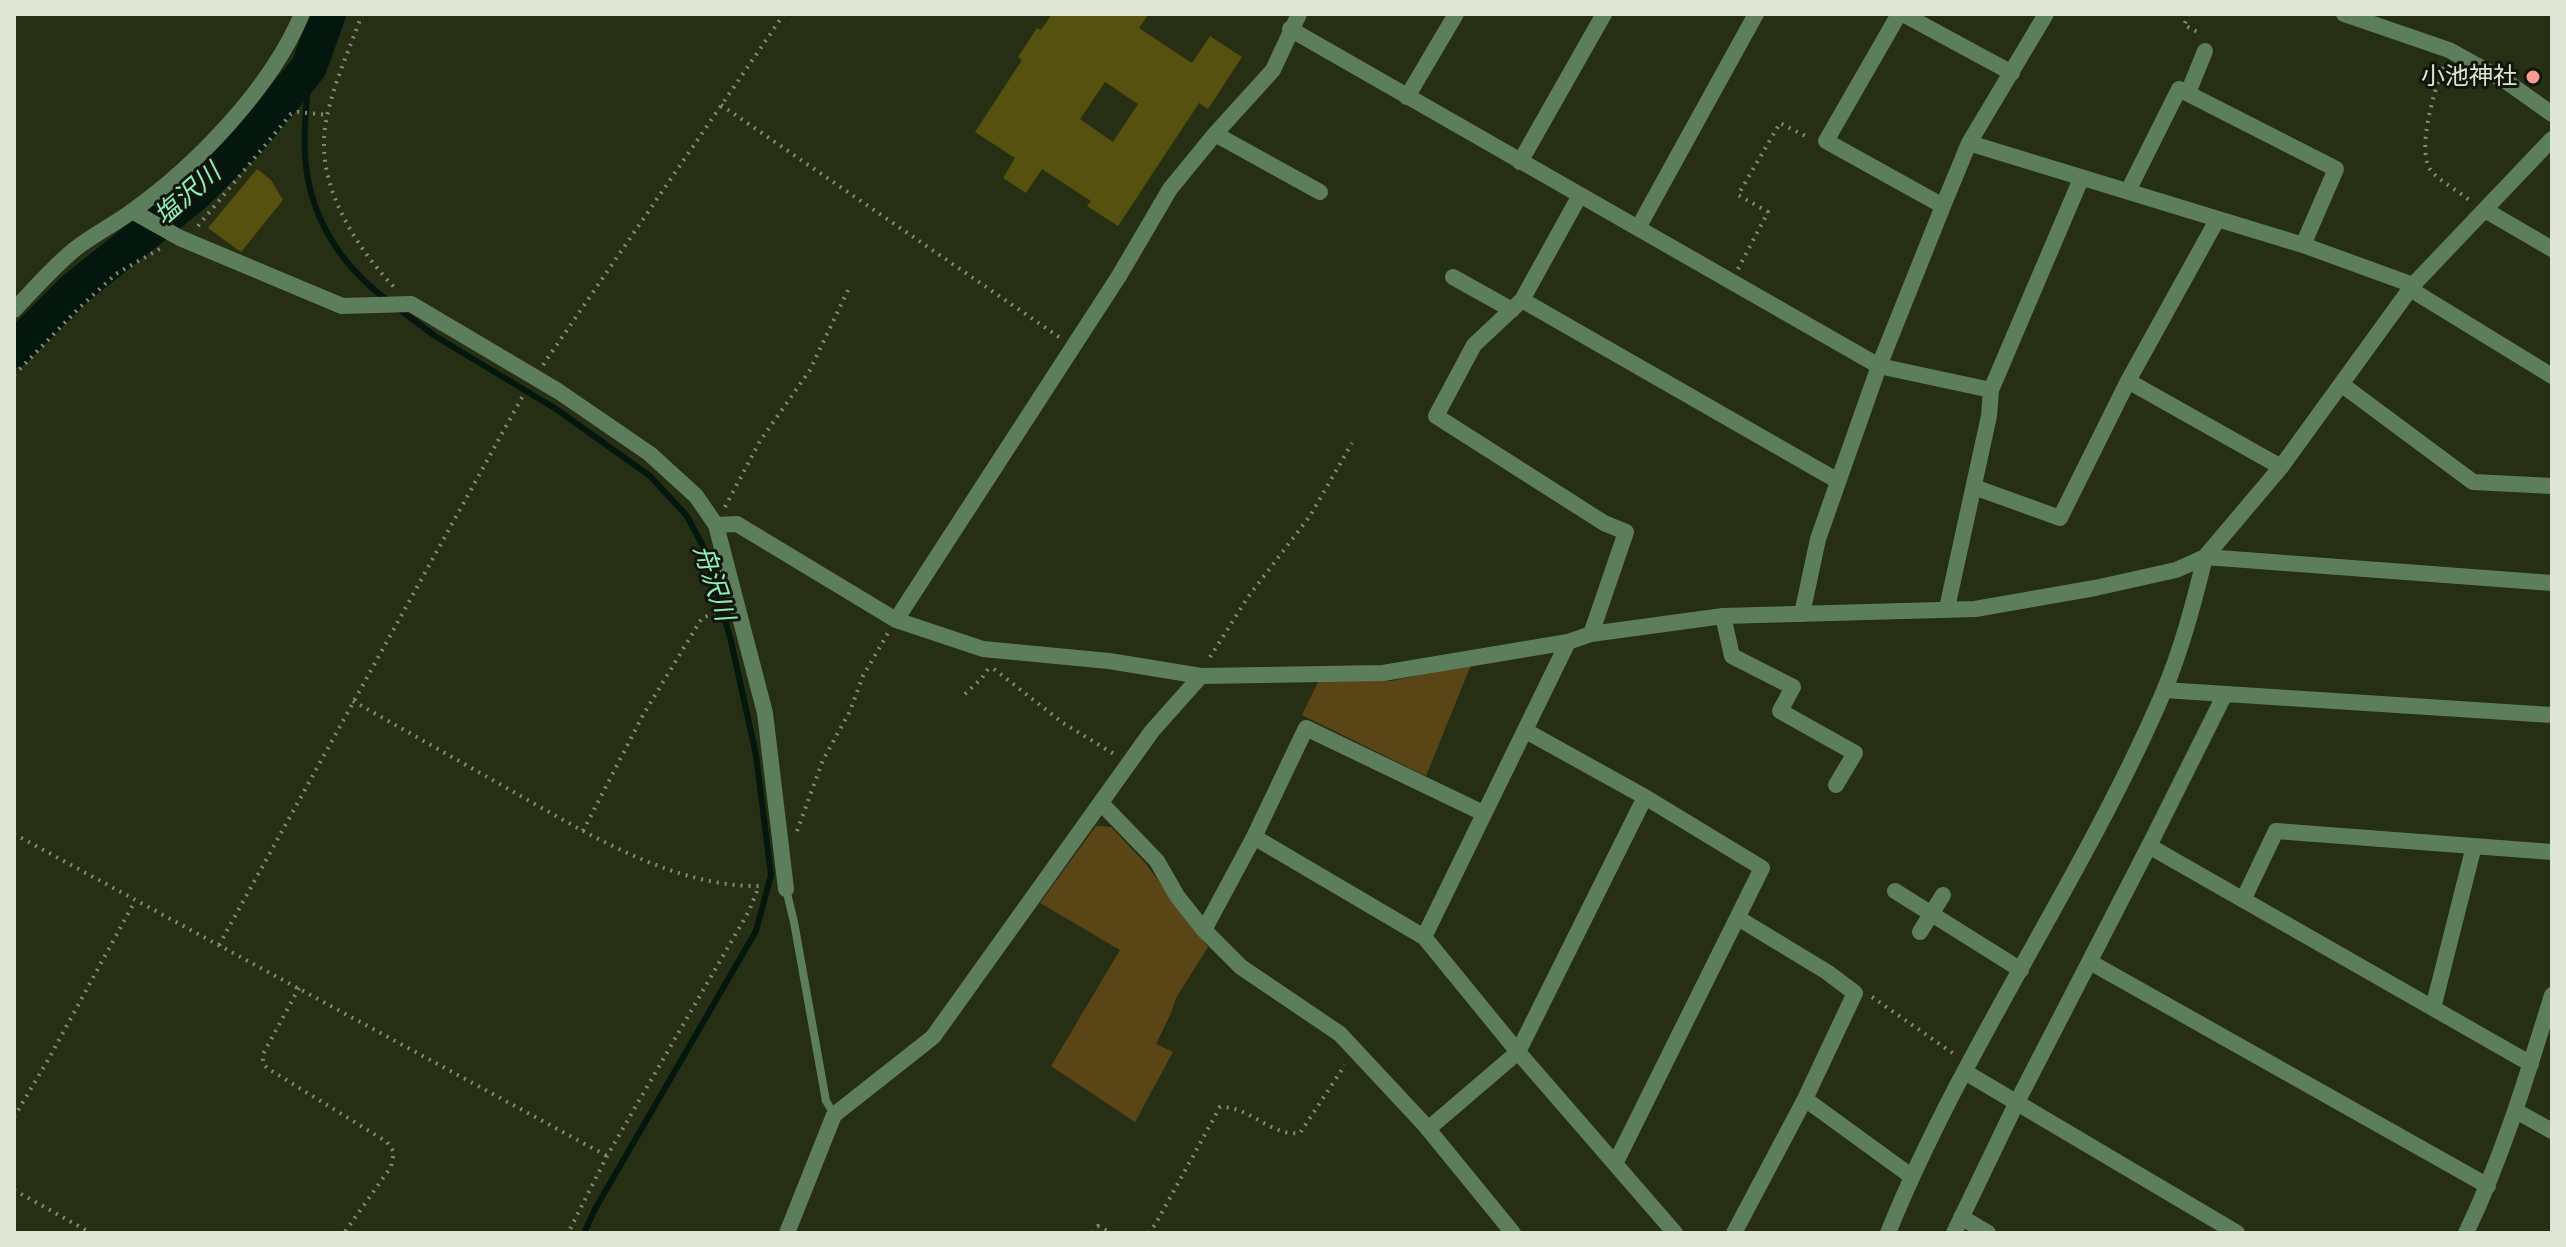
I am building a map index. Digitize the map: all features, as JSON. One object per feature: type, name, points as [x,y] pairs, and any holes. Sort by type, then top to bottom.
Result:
[{"type":"street","points":[[14,310],[77,248],[132,211],[188,167],[257,90],[290,42],[302,14]]},
{"type":"street","points":[[896,620],[1170,189],[1273,70],[1299,14]]},
{"type":"street","points":[[1407,97],[1456,14]]},
{"type":"street","points":[[1520,162],[1604,14]]},
{"type":"street","points":[[1638,228],[1756,14]]},
{"type":"street","points":[[1943,206],[1826,141],[1901,14],[2012,73]]},
{"type":"street","points":[[1802,614],[1818,539],[1838,481],[1879,366],[1943,206],[1969,143],[2046,14]]},
{"type":"street","points":[[2344,14],[2449,50],[2507,82],[2552,114]]},
{"type":"street","points":[[1290,29],[1879,366],[1991,390]]},
{"type":"street","points":[[2188,93],[2205,51]]},
{"type":"street","points":[[2128,191],[2179,89],[2336,169],[2303,245]]},
{"type":"street","points":[[1215,134],[1320,192]]},
{"type":"street","points":[[716,525],[737,524],[896,620],[983,649],[992,658],[1109,661],[1201,676],[1383,673],[1568,642],[1591,634],[1723,616],[1975,609],[2095,588],[2176,570],[2205,557],[2281,467],[2412,287],[2552,139]]},
{"type":"street","points":[[1969,143],[2303,245],[2412,287],[2552,376]]},
{"type":"street","points":[[1947,608],[1989,416],[1991,390],[2081,179]]},
{"type":"street","points":[[1580,195],[1517,305],[1474,345],[1436,416],[1604,523],[1626,532],[1591,634]]},
{"type":"street","points":[[2485,210],[2552,249]]},
{"type":"street","points":[[132,211],[180,238],[342,306],[411,304],[532,382],[558,391],[650,454],[696,496],[716,525],[765,713],[786,889]]},
{"type":"street","points":[[1974,487],[2060,518],[2128,381],[2217,220]]},
{"type":"street","points":[[1453,277],[1517,305],[1838,481]]},
{"type":"street","points":[[2128,381],[2281,467]]},
{"type":"street","points":[[2341,384],[2473,482],[2552,486]]},
{"type":"street","points":[[2205,557],[2552,583]]},
{"type":"street","points":[[1888,1233],[1911,1176],[2092,841],[2164,690],[2189,619],[2205,557]]},
{"type":"street","points":[[1723,616],[1732,656],[1793,687],[1780,711],[1855,753],[1836,785]]},
{"type":"street","points":[[1424,937],[1568,642]]},
{"type":"street","points":[[787,1233],[834,1115],[933,1037],[1152,731],[1201,676]]},
{"type":"street","points":[[2164,690],[2552,715]]},
{"type":"street","points":[[1954,1233],[2016,1104],[2225,694]]},
{"type":"street","points":[[1204,930],[1254,837],[1306,728],[1483,813]]},
{"type":"street","points":[[1526,731],[1645,797],[1762,868],[1615,1164]]},
{"type":"street","points":[[1428,1129],[1518,1052],[1645,797]]},
{"type":"street","points":[[1102,804],[1157,861],[1177,896],[1204,930],[1241,967],[1340,1034],[1428,1129],[1513,1233]]},
{"type":"street","points":[[2244,898],[2276,831],[2552,852]]},
{"type":"street","points":[[1254,837],[1424,937],[1518,1052],[1675,1233]]},
{"type":"street","points":[[2149,846],[2531,1064]]},
{"type":"street","points":[[2433,1008],[2474,846]]},
{"type":"street","points":[[1895,891],[2021,970]]},
{"type":"street","points":[[1920,932],[1943,895]]},
{"type":"street","points":[[1734,1233],[1805,1099],[1855,993],[1827,972],[1738,918]]},
{"type":"street","points":[[2090,962],[2488,1186]]},
{"type":"street","points":[[2466,1233],[2488,1186],[2516,1111],[2552,995]]},
{"type":"street","points":[[1967,1068],[2016,1104],[2237,1233]]},
{"type":"street","points":[[1805,1099],[1911,1176]]},
{"type":"street","points":[[2516,1111],[2552,1131]]},
{"type":"street","points":[[1961,1217],[1988,1233]]},
{"type":"lane","points":[[786,889],[826,1101],[834,1115]]},
{"type":"path","points":[[362,14],[328,115],[324,144],[329,177],[350,231],[383,275],[411,304]]},
{"type":"path","points":[[219,945],[532,382],[784,14]]},
{"type":"path","points":[[2449,50],[2434,94],[2426,132],[2427,160],[2430,171],[2485,210]]},
{"type":"path","points":[[721,105],[1073,346]]},
{"type":"path","points":[[14,375],[116,274],[201,224],[291,114],[328,115]]},
{"type":"path","points":[[1731,281],[1768,212],[1738,195],[1780,123],[1819,143],[1826,141]]},
{"type":"path","points":[[716,525],[760,441],[810,370],[848,290]]},
{"type":"path","points":[[1201,676],[1248,597],[1310,516],[1352,443]]},
{"type":"path","points":[[583,831],[643,715],[702,618],[713,614]]},
{"type":"path","points":[[785,869],[823,760],[850,711],[863,676],[896,620]]},
{"type":"path","points":[[965,694],[982,678],[992,658],[1063,723],[1129,764]]},
{"type":"path","points":[[353,701],[622,850],[682,874],[736,886],[759,886],[749,911],[607,1156],[568,1233]]},
{"type":"path","points":[[14,834],[607,1156]]},
{"type":"path","points":[[14,1117],[135,901]]},
{"type":"path","points":[[299,988],[263,1054],[263,1063],[387,1142],[394,1152],[391,1167],[344,1233]]},
{"type":"path","points":[[1855,993],[1864,992],[1967,1068]]},
{"type":"path","points":[[1148,1233],[1220,1107],[1235,1107],[1289,1134],[1300,1133],[1340,1070],[1358,1053]]},
{"type":"path","points":[[14,1190],[91,1233]]},
{"type":"path","points":[[1093,1233],[1098,1226],[1112,1233]]},
{"type":"shaded area","points":[[1471,665],[1426,776],[1302,715],[1319,680],[1391,681]]},
{"type":"shaded area","points":[[1096,826],[1111,827],[1146,864],[1208,947],[1176,998],[1156,1044],[1173,1052],[1135,1122],[1051,1066],[1120,950],[1040,903]]},
{"type":"building","points":[[1052,14],[1149,14],[1139,28],[1192,63],[1210,36],[1242,57],[1208,109],[1199,103],[1118,226],[1087,206],[1091,201],[1042,169],[1026,193],[1003,178],[1015,158],[975,132],[1022,60],[1018,57],[1037,28],[1041,30]],"holes":[[[1105,82],[1138,104],[1113,142],[1080,119]]]},
{"type":"building","points":[[257,169],[271,180],[283,200],[241,252],[208,228]]},
{"type":"waterway","name":"塩沢川","points":[[14,350],[75,289],[193,195],[247,142],[309,67],[328,14]]},
{"type":"waterway","name":"舟沢川","points":[[309,67],[305,143],[312,197],[329,236],[341,254],[387,300]]},
{"type":"waterway","name":"舟沢川","points":[[399,309],[435,336],[556,409],[650,476],[687,516],[705,550],[731,641],[756,755],[771,875],[756,931],[584,1233]]},
{"type":"place","name":"小池神社","points":[[2533,77]]}]
